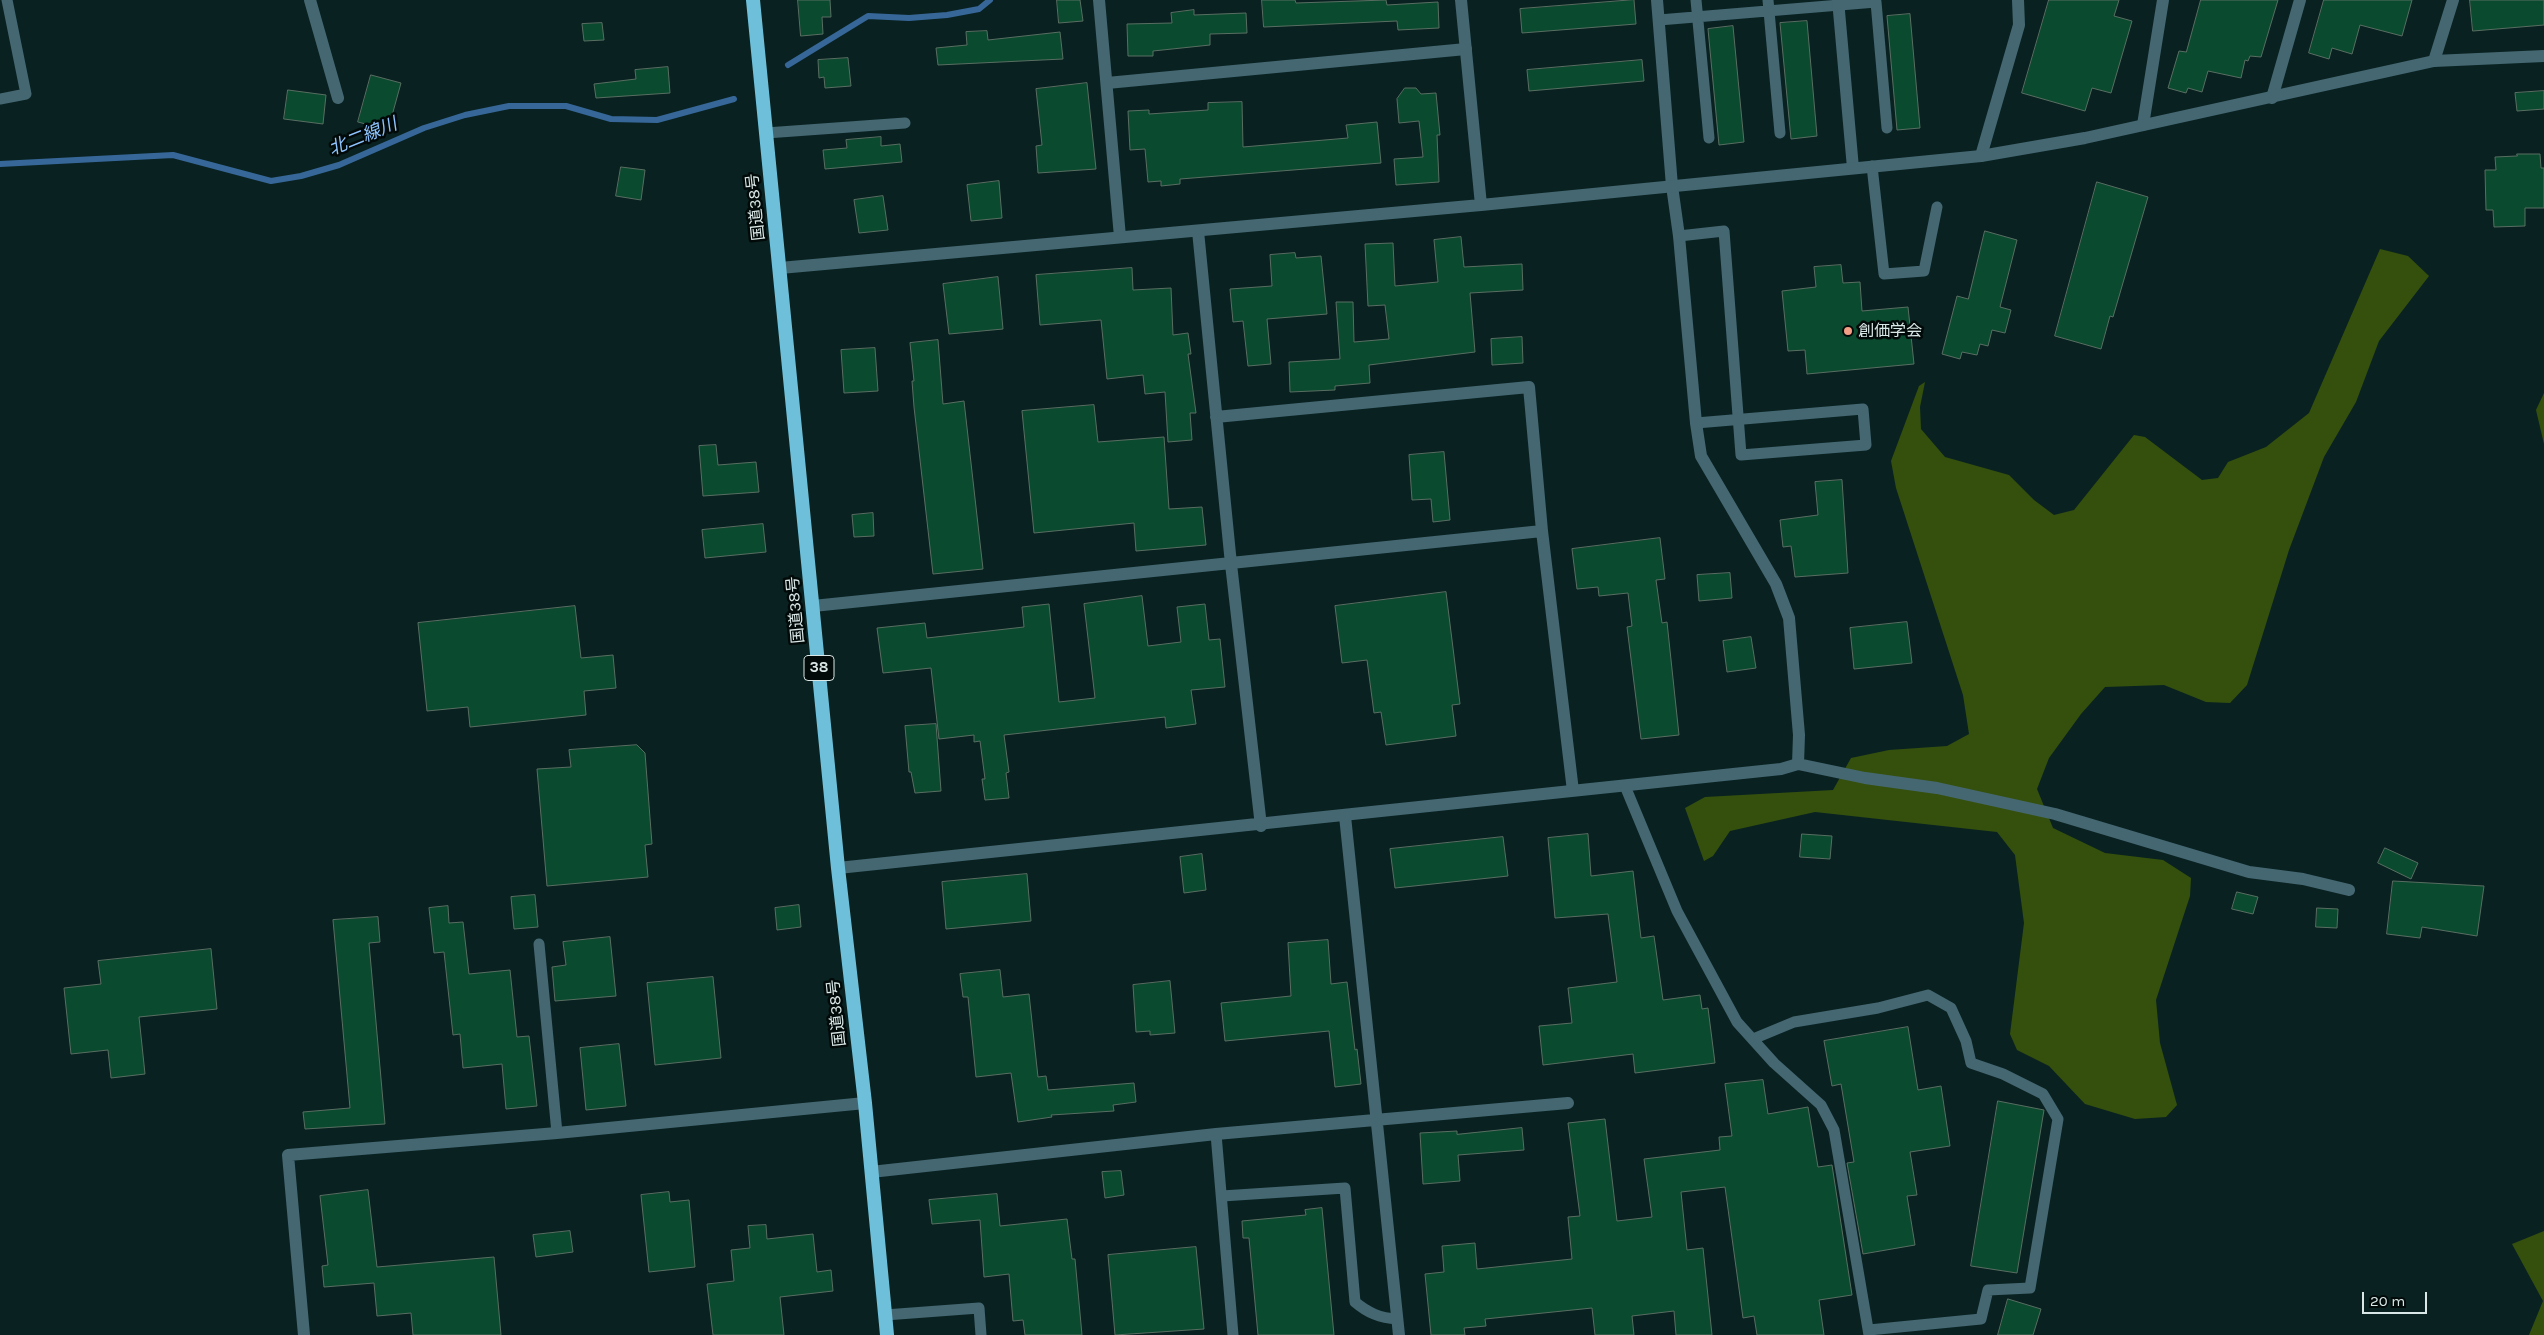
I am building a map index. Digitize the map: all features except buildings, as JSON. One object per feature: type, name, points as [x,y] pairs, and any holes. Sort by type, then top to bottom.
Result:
[{"type":"highway","name":"国道38号","points":[[753,0],[838,868],[865,1103],[887,1335]]},
{"type":"street","points":[[310,0],[338,98]]},
{"type":"street","points":[[1099,0],[1120,237]]},
{"type":"street","points":[[1461,0],[1481,205]]},
{"type":"street","points":[[1657,0],[1672,186],[1679,236],[1696,423],[1701,456],[1776,584],[1789,618],[1799,735],[1798,764]]},
{"type":"street","points":[[1981,156],[2019,25],[2018,0]]},
{"type":"street","points":[[2143,125],[2163,0]]},
{"type":"street","points":[[2272,98],[2300,0]]},
{"type":"street","points":[[2434,61],[2453,0]]},
{"type":"street","points":[[1838,2],[1853,168]]},
{"type":"street","points":[[1106,83],[1466,48]]},
{"type":"street","points":[[780,268],[1481,205],[1981,156],[2272,98],[2434,61],[2544,56]]},
{"type":"street","points":[[1198,231],[1231,564],[1261,826]]},
{"type":"street","points":[[1216,417],[1529,387],[1542,531],[1573,791]]},
{"type":"street","points":[[813,606],[1542,531]]},
{"type":"street","points":[[838,868],[1261,826],[1781,770],[1798,764],[1865,778],[1937,788],[2055,814],[2249,872],[2303,879],[2349,890]]},
{"type":"street","points":[[1345,816],[1398,1335]]},
{"type":"street","points":[[304,1335],[288,1155],[557,1133],[865,1103]]},
{"type":"street","points":[[871,1172],[1216,1134],[1568,1103]]},
{"type":"lane","points":[[0,99],[26,94],[7,0]]},
{"type":"lane","points":[[1696,0],[1709,138]]},
{"type":"lane","points":[[1658,20],[1768,5],[1876,2],[1887,128]]},
{"type":"lane","points":[[1768,5],[1780,133]]},
{"type":"lane","points":[[766,133],[905,123]]},
{"type":"lane","points":[[1872,166],[1884,274],[1924,271],[1937,207]]},
{"type":"lane","points":[[1679,236],[1724,231],[1738,419],[1740,455],[1866,445],[1863,410],[1738,419],[1696,423]]},
{"type":"lane","points":[[1625,786],[1677,911],[1737,1022],[1774,1063],[1821,1105],[1834,1130],[1869,1333],[1981,1319],[1988,1290],[2030,1288],[2058,1119],[2043,1094],[2003,1074],[1971,1063],[1966,1041],[1951,1008],[1928,995],[1878,1008],[1794,1022],[1753,1039]]},
{"type":"lane","points":[[538,944],[557,1133]]},
{"type":"lane","points":[[1216,1134],[1234,1335]]},
{"type":"lane","points":[[1222,1196],[1344,1188],[1355,1302],[1367,1312],[1384,1318],[1397,1319]]},
{"type":"lane","points":[[885,1315],[979,1308],[981,1335]]},
{"type":"green space","points":[[2380,249],[2408,256],[2429,276],[2379,341],[2356,402],[2324,457],[2289,550],[2247,685],[2230,703],[2206,702],[2164,685],[2105,687],[2081,714],[2049,758],[2037,789],[2053,828],[2105,853],[2163,860],[2191,878],[2190,896],[2156,1000],[2160,1043],[2177,1105],[2166,1117],[2135,1119],[2085,1104],[2049,1066],[2017,1050],[2010,1034],[2024,923],[2015,855],[1997,832],[1815,812],[1730,831],[1713,856],[1704,861],[1685,808],[1705,797],[1833,790],[1851,758],[1889,750],[1947,746],[1969,734],[1963,695],[1896,488],[1891,461],[1919,386],[1925,382],[1920,407],[1921,429],[1945,457],[2009,475],[2034,500],[2054,515],[2074,510],[2134,435],[2145,437],[2202,480],[2218,478],[2228,462],[2266,447],[2309,413]]},
{"type":"green space","points":[[2544,393],[2544,444],[2536,410]]},
{"type":"green space","points":[[2544,1231],[2544,1335],[2529,1335],[2543,1301],[2512,1244]]},
{"type":"waterway","name":"北二線川","points":[[788,65],[868,16],[909,18],[947,15],[979,9],[990,0]]},
{"type":"waterway","name":"北二線川","points":[[0,164],[173,155],[271,181],[301,176],[339,165],[424,128],[465,115],[509,106],[566,106],[611,119],[657,120],[734,99]]},
{"type":"place","name":"創価学会","points":[[1848,331]]}]
